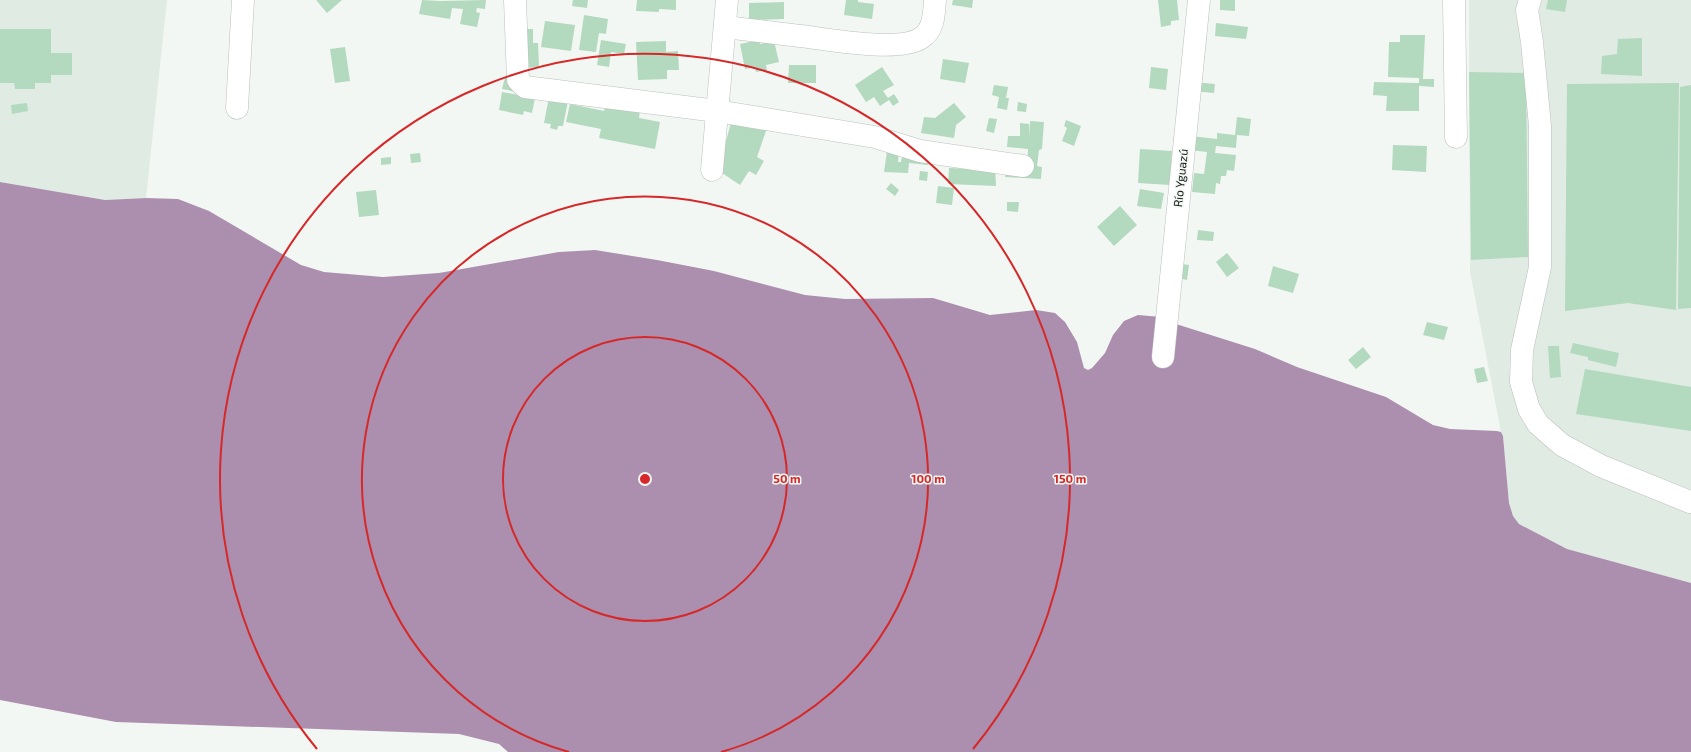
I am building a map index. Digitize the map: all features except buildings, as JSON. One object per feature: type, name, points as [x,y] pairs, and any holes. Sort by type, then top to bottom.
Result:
[{"type":"street","points":[[237,108],[243,0]]},
{"type":"street","points":[[514,0],[518,80],[525,87],[717,111],[875,137],[920,151],[1023,166]]},
{"type":"street","points":[[712,170],[727,0]]},
{"type":"street","points":[[725,27],[863,44],[903,44],[921,39],[928,30],[932,23],[935,0]]},
{"type":"street","name":"Río Yguazú","points":[[1163,357],[1199,0]]},
{"type":"street","points":[[1454,0],[1456,137]]},
{"type":"street","points":[[1530,0],[1527,10],[1532,42],[1540,126],[1540,267],[1522,350],[1521,382],[1529,409],[1538,424],[1562,445],[1601,466],[1690,502]]},
{"type":"shaded area","points":[[0,0],[167,0],[146,198],[105,200],[0,182]]},
{"type":"shaded area","points":[[1469,0],[1691,0],[1691,583],[1567,549],[1519,524],[1513,516],[1509,503],[1503,436],[1470,272]]},
{"type":"shaded area","points":[[0,182],[105,200],[146,198],[178,199],[209,211],[301,265],[324,272],[383,277],[439,273],[559,252],[595,250],[714,271],[805,295],[845,299],[933,298],[990,315],[1036,310],[1055,313],[1065,322],[1077,342],[1084,368],[1088,370],[1092,368],[1105,353],[1113,335],[1124,321],[1138,315],[1161,317],[1176,324],[1255,349],[1297,367],[1386,397],[1433,425],[1450,429],[1501,432],[1503,436],[1509,503],[1513,516],[1519,524],[1567,549],[1691,583],[1691,752],[508,752],[499,744],[459,734],[116,722],[0,700]]}]
